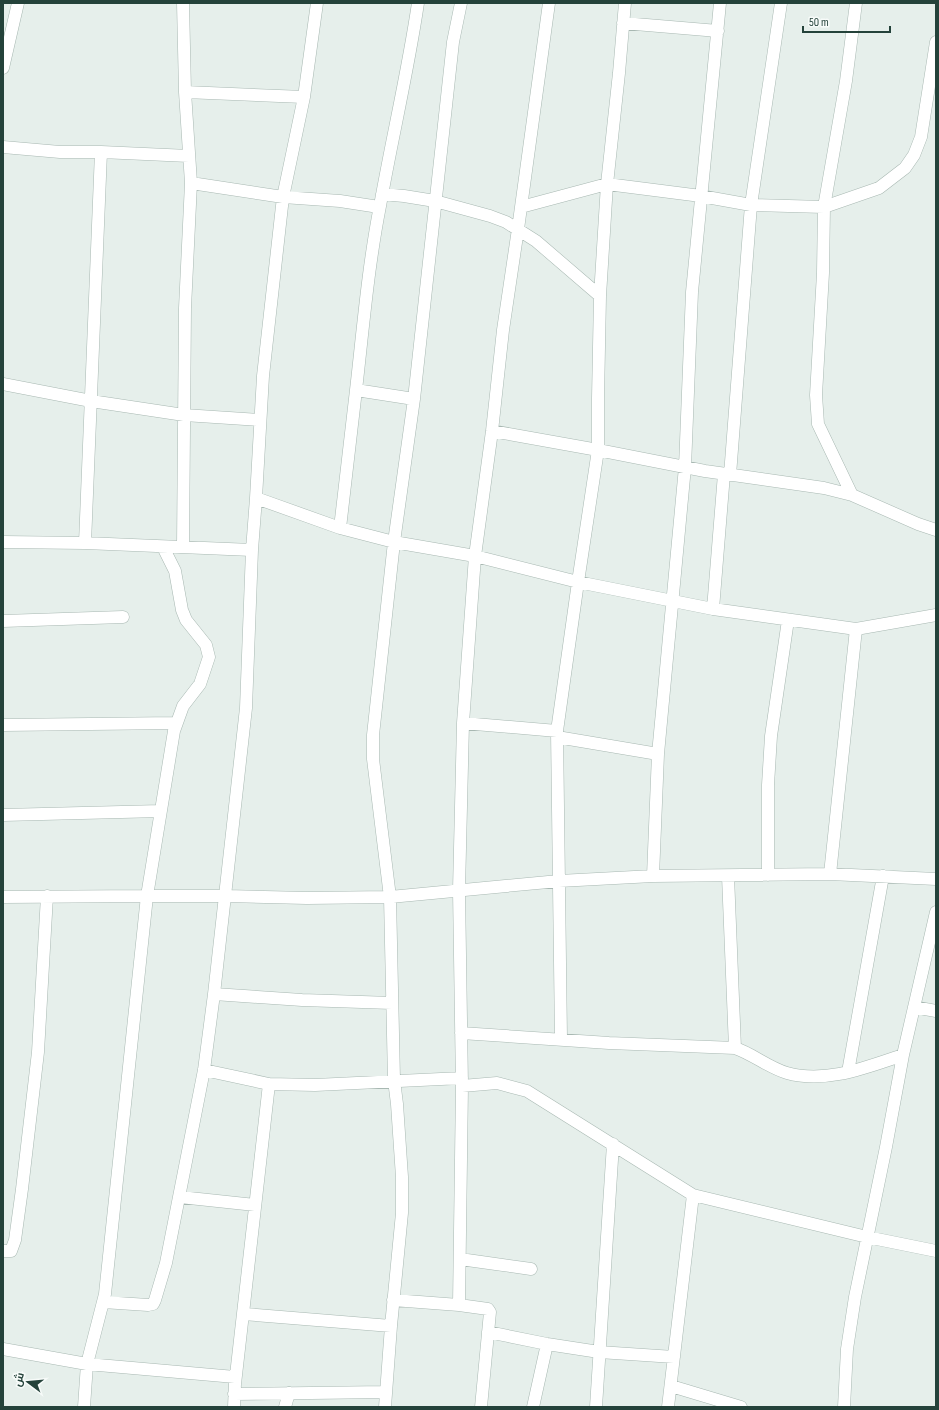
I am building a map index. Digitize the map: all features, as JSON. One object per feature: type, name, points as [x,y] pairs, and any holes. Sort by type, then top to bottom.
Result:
[{"type":"street","points":[[3,68],[5,51],[18,3]]},
{"type":"street","points":[[183,3],[185,92],[191,183],[185,308],[183,547]]},
{"type":"street","points":[[103,1302],[148,1305],[153,1304],[155,1300],[166,1263],[204,1070],[226,896],[246,708],[252,550],[262,376],[283,197],[304,97],[316,3]]},
{"type":"street","points":[[340,528],[366,298],[379,207],[412,50],[418,3]]},
{"type":"street","points":[[385,1407],[390,1326],[402,1213],[402,1177],[394,1080],[390,897],[373,759],[373,735],[394,542],[414,399],[453,42],[461,3]]},
{"type":"street","points":[[459,1305],[462,1033],[459,890],[463,723],[475,556],[492,431],[503,330],[549,3]]},
{"type":"street","points":[[560,1039],[557,734],[598,450],[600,296],[607,184],[625,3]]},
{"type":"street","points":[[652,876],[658,754],[685,467],[692,292],[720,3]]},
{"type":"street","points":[[713,609],[727,474],[750,205],[781,3]]},
{"type":"street","points":[[852,495],[818,424],[816,395],[823,273],[824,207],[846,81],[856,3]]},
{"type":"street","points":[[623,23],[718,31]]},
{"type":"street","points":[[521,208],[607,184],[701,196],[750,205],[824,207],[879,188],[905,168],[914,155],[931,102],[936,42]]},
{"type":"street","points":[[185,92],[304,97]]},
{"type":"street","points":[[3,147],[60,152],[100,152],[189,156]]},
{"type":"street","points":[[85,543],[100,152]]},
{"type":"street","points":[[191,183],[283,197],[340,201],[379,207]]},
{"type":"street","points":[[382,194],[436,201],[506,222],[536,241],[600,296]]},
{"type":"street","points":[[3,384],[91,401],[184,415],[260,420]]},
{"type":"street","points":[[356,390],[414,399]]},
{"type":"street","points":[[492,431],[685,467],[824,488],[852,495],[918,524],[936,530]]},
{"type":"street","points":[[256,498],[340,528],[394,542],[475,556],[578,582],[713,609],[856,629],[936,615]]},
{"type":"street","points":[[3,542],[85,543],[252,550]]},
{"type":"street","points":[[84,1407],[87,1364],[103,1302],[108,1274],[147,896],[161,811],[177,723],[183,706],[200,684],[209,657],[206,645],[186,620],[182,610],[175,571],[163,547]]},
{"type":"street","points":[[3,621],[123,617]]},
{"type":"street","points":[[768,875],[768,785],[771,736],[788,620]]},
{"type":"street","points":[[830,874],[856,629]]},
{"type":"street","points":[[3,725],[177,723]]},
{"type":"street","points":[[463,723],[557,734],[658,754]]},
{"type":"street","points":[[3,815],[161,811]]},
{"type":"street","points":[[3,897],[390,897],[559,881],[652,876],[830,874],[936,879]]},
{"type":"street","points":[[728,876],[735,1048]]},
{"type":"street","points":[[848,1072],[883,876]]},
{"type":"street","points":[[3,1251],[11,1251],[15,1240],[24,1173],[38,1052],[47,896]]},
{"type":"street","points":[[844,1407],[847,1349],[855,1297],[903,1055],[936,912]]},
{"type":"street","points":[[214,994],[302,1000],[392,1003]]},
{"type":"street","points":[[914,1007],[936,1011]]},
{"type":"street","points":[[462,1033],[609,1043],[735,1048],[744,1051],[786,1073],[805,1077],[828,1076],[848,1072],[903,1055]]},
{"type":"street","points":[[204,1070],[269,1084],[315,1085],[394,1080],[498,1083],[527,1091],[694,1195],[867,1237],[936,1251]]},
{"type":"street","points":[[234,1407],[234,1394],[269,1084]]},
{"type":"street","points":[[596,1407],[613,1144]]},
{"type":"street","points":[[668,1407],[694,1195]]},
{"type":"street","points":[[180,1197],[255,1205]]},
{"type":"street","points":[[460,1259],[531,1269]]},
{"type":"street","points":[[393,1300],[459,1305],[488,1309],[490,1312],[481,1407]]},
{"type":"street","points":[[243,1314],[390,1326]]},
{"type":"street","points":[[488,1332],[599,1352],[674,1357]]},
{"type":"street","points":[[533,1407],[548,1344]]},
{"type":"street","points":[[3,1350],[87,1364],[236,1377]]},
{"type":"street","points":[[671,1386],[728,1405],[741,1407]]},
{"type":"street","points":[[234,1394],[386,1392]]},
{"type":"street","points":[[285,1407],[289,1393]]}]
